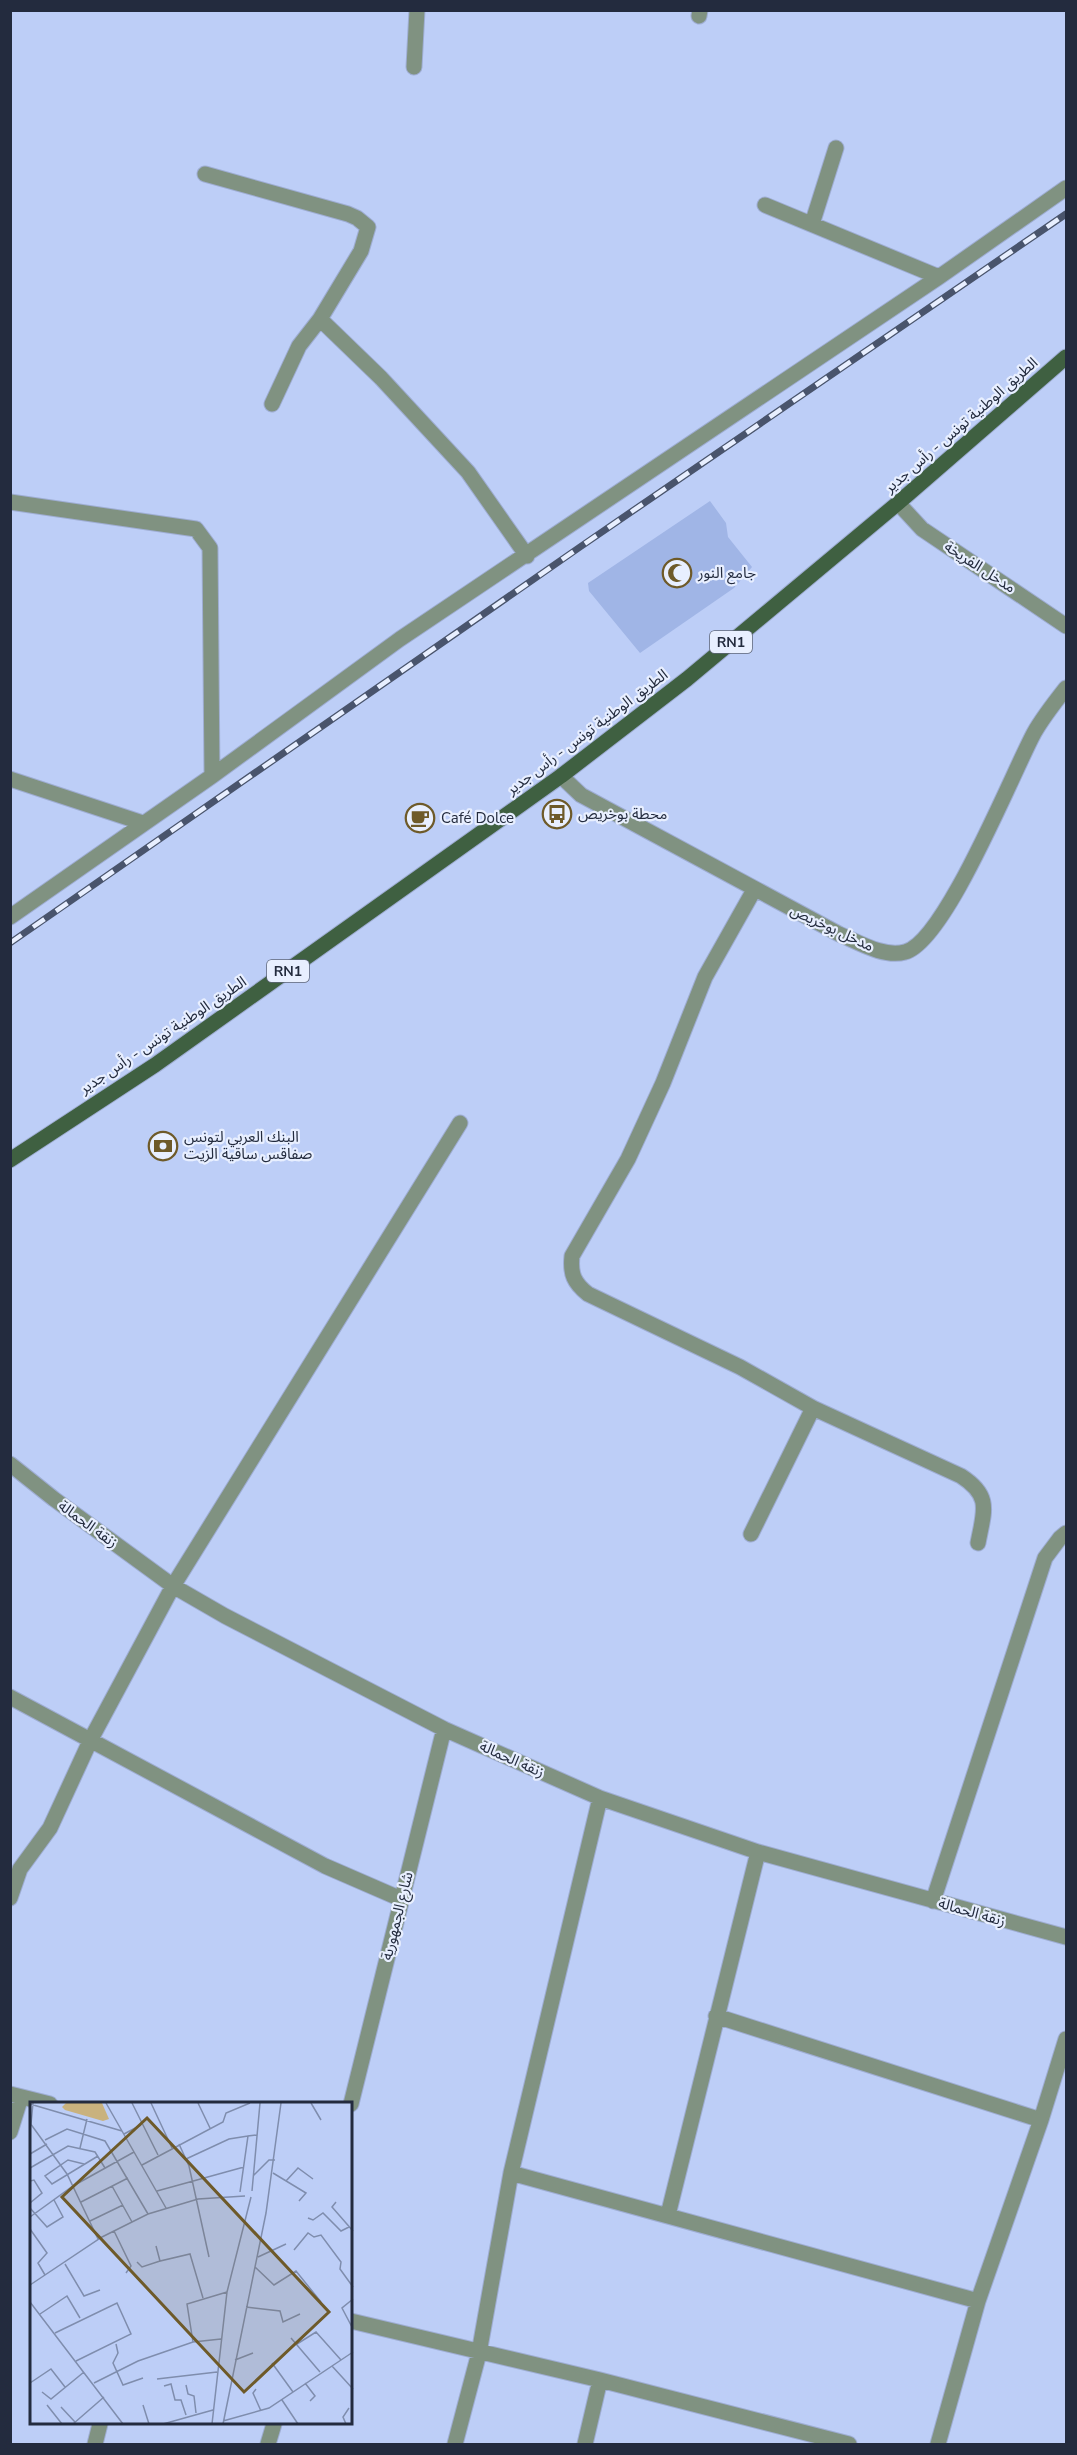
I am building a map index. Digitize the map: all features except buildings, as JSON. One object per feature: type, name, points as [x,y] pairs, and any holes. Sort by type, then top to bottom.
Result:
[{"type":"main road","name":"الطريق الوطنية تونس - رأس جدير","points":[[10,1160],[155,1065],[561,776],[687,679],[898,503],[1066,357]]},
{"type":"street","points":[[414,67],[417,10]]},
{"type":"street","points":[[812,224],[837,148]]},
{"type":"street","points":[[205,174],[348,214],[368,226],[361,251],[320,319],[299,346],[272,404]]},
{"type":"street","points":[[10,917],[212,776],[400,639],[527,556],[939,277],[1066,188]]},
{"type":"street","points":[[765,205],[939,277]]},
{"type":"street","points":[[320,319],[381,378],[468,472],[527,556]]},
{"type":"street","points":[[10,502],[195,529],[210,548],[212,776]]},
{"type":"street","name":"مدخل الفريخة","points":[[898,503],[922,529],[1066,626]]},
{"type":"street","name":"مدخل بوخريص","points":[[561,776],[581,795],[839,934],[865,945],[894,953],[904,953],[916,948],[941,917],[1035,732],[1066,688]]},
{"type":"street","points":[[10,779],[143,823]]},
{"type":"street","points":[[754,890],[705,977],[663,1083],[628,1159],[572,1256],[571,1268],[576,1285],[588,1294],[740,1367],[813,1408],[961,1476],[974,1485],[984,1502],[978,1543]]},
{"type":"street","points":[[10,1898],[20,1869],[51,1828],[91,1739],[173,1586],[460,1123]]},
{"type":"street","points":[[751,1534],[813,1408]]},
{"type":"street","name":"زنقة الحمالة","points":[[10,1464],[173,1586],[225,1616],[444,1729],[600,1798],[758,1852],[1066,1938]]},
{"type":"street","points":[[933,1901],[1045,1558],[1066,1533]]},
{"type":"street","points":[[10,1696],[325,1866],[400,1899]]},
{"type":"street","name":"شارع الجمهورية","points":[[351,2102],[444,1729]]},
{"type":"street","points":[[455,2445],[479,2353],[511,2174],[600,1798]]},
{"type":"street","points":[[668,2215],[758,1852]]},
{"type":"street","points":[[716,2016],[1041,2120]]},
{"type":"street","points":[[938,2445],[978,2301],[1041,2120],[1066,2039]]},
{"type":"street","points":[[10,2132],[16,2096],[42,2102]]},
{"type":"street","points":[[511,2174],[978,2301]]},
{"type":"street","points":[[352,2320],[479,2353],[600,2380],[849,2445]]},
{"type":"street","points":[[585,2445],[600,2380]]},
{"type":"street","points":[[95,2445],[100,2425]]},
{"type":"street","points":[[268,2445],[274,2425]]},
{"type":"railway","points":[[10,943],[580,547],[1066,214]]},
{"type":"place","name":"جامع النور","points":[[677,573]]},
{"type":"place","name":"محطة بوخريص","points":[[557,814]]},
{"type":"place","name":"Café Dolce","points":[[420,818]]},
{"type":"place","name":"البنك العربي لتونس صفاقس ساقية الزيت","points":[[163,1146]]}]
